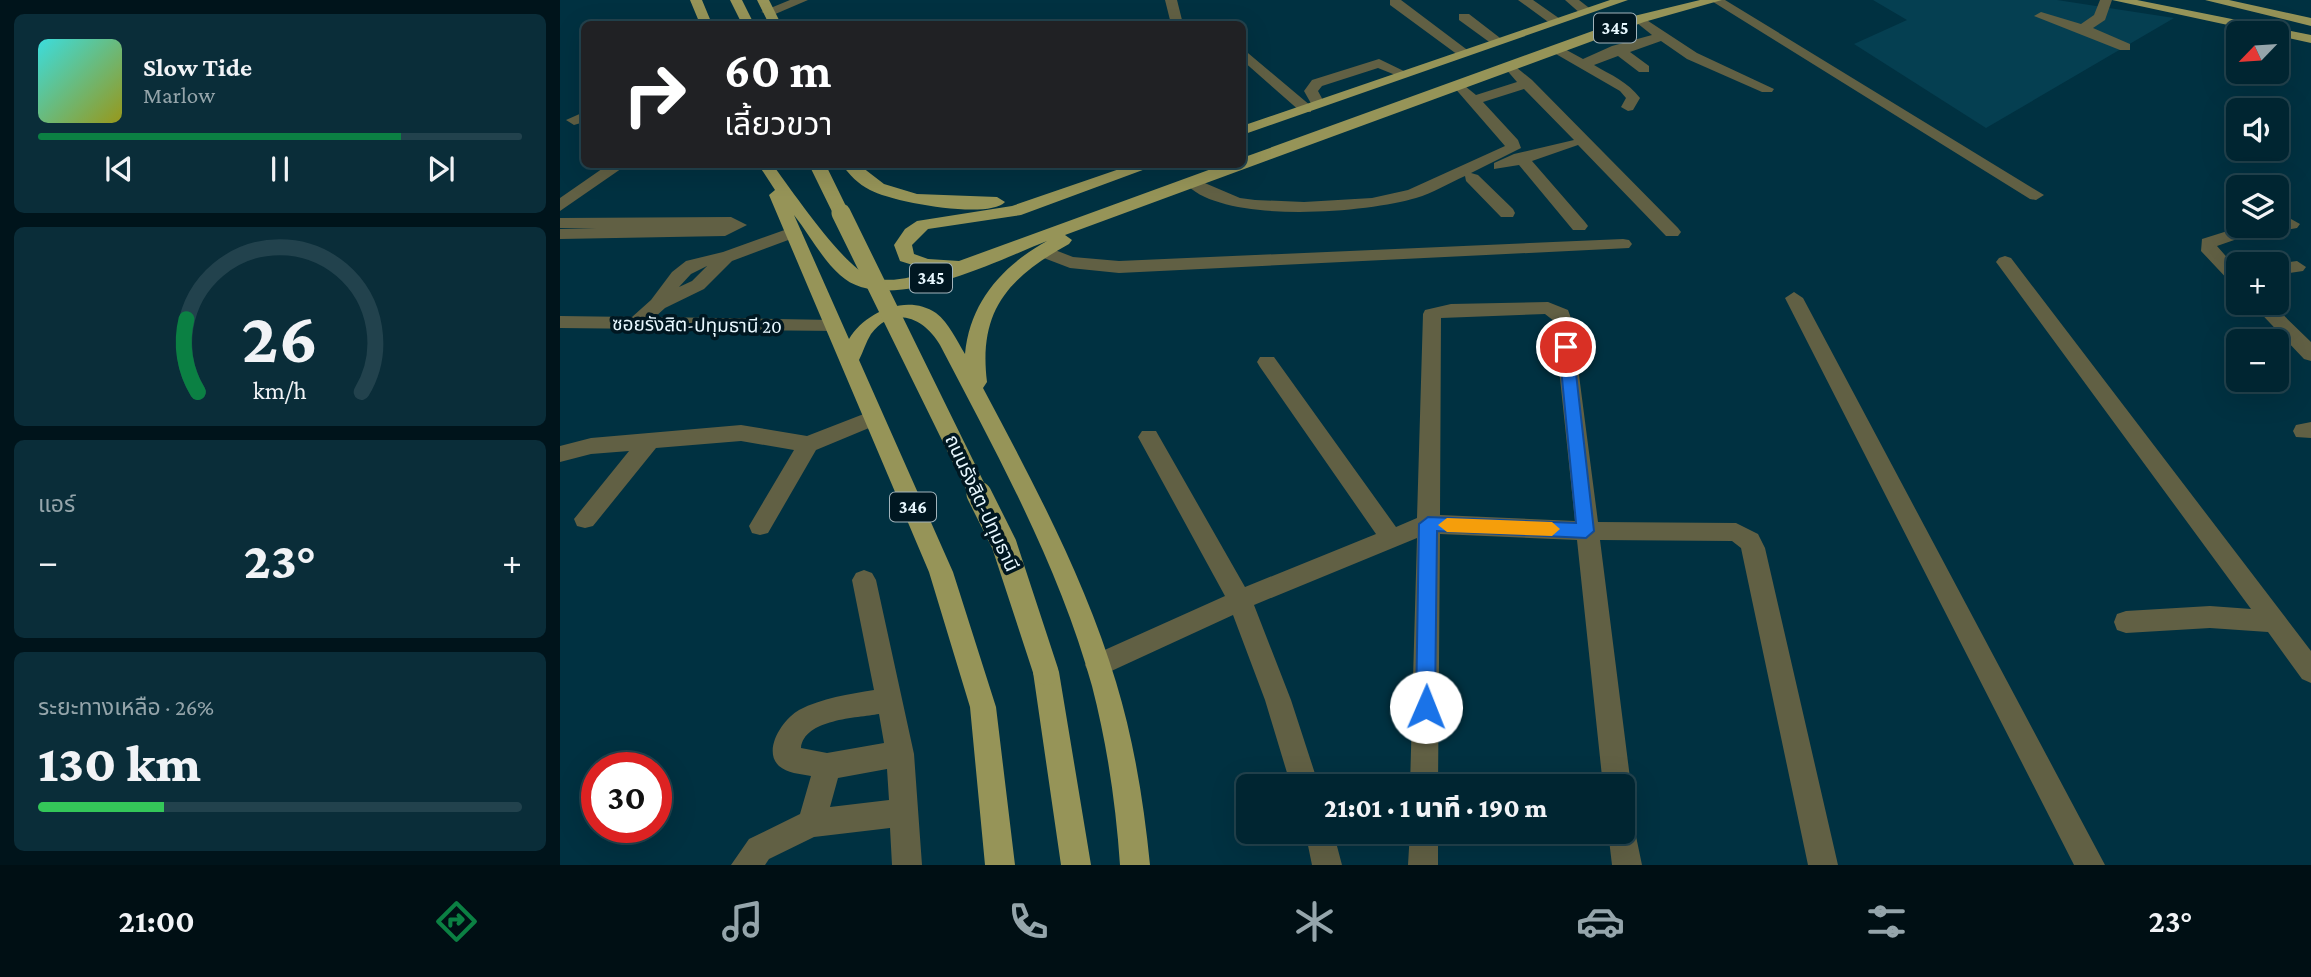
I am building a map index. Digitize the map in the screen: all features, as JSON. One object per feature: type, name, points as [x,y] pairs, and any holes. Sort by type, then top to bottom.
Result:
[{"type":"main road","points":[[696,0],[705,21]]},
{"type":"main road","points":[[736,0],[746,21]]},
{"type":"main road","name":"345","points":[[1246,130],[1463,52],[1621,0]]},
{"type":"main road","name":"345","points":[[1246,164],[1639,19],[1716,0]]},
{"type":"main road","points":[[2118,0],[2311,39]]},
{"type":"main road","points":[[2211,0],[2311,22]]},
{"type":"main road","points":[[1492,43],[1513,50],[1514,66]]},
{"type":"main road","name":"346","points":[[765,168],[941,572],[983,708],[995,864]]},
{"type":"main road","name":"345","points":[[766,168],[846,271],[860,281],[883,287],[919,282],[1035,246],[1140,202],[1235,168]]},
{"type":"main road","name":"ถนนรังสิต-ปทุมธานี","points":[[819,168],[1004,544],[1046,672],[1076,865]]},
{"type":"main road","points":[[854,168],[877,188],[915,199],[957,204],[1005,201],[1065,190],[1138,168]]},
{"type":"main road","points":[[1035,246],[963,262],[931,266],[906,257],[903,245],[911,233],[923,225],[1015,211],[1139,168]]},
{"type":"main road","points":[[982,405],[973,360],[973,339],[996,291],[1035,246]]},
{"type":"main road","points":[[849,360],[866,327],[885,316],[911,309],[939,325],[982,405],[1076,602],[1098,665],[1112,719],[1135,865]]},
{"type":"street","points":[[769,12],[802,0]]},
{"type":"street","points":[[1171,0],[1176,21]]},
{"type":"street","points":[[1524,0],[1556,21]]},
{"type":"street","points":[[1571,0],[1586,11]]},
{"type":"street","points":[[1716,0],[2036,195]]},
{"type":"street","points":[[2083,29],[2100,17],[2106,0]]},
{"type":"street","points":[[1395,2],[1463,52]]},
{"type":"street","points":[[2041,16],[2083,29],[2124,47]]},
{"type":"street","points":[[1464,17],[1492,43]]},
{"type":"street","points":[[1639,19],[1692,57],[1767,89]]},
{"type":"street","points":[[1583,64],[1617,49],[1661,36]]},
{"type":"street","points":[[1617,49],[1644,69]]},
{"type":"street","points":[[1556,50],[1608,76],[1632,94],[1628,107]]},
{"type":"street","points":[[1246,55],[1312,107]]},
{"type":"street","points":[[1514,66],[1562,120],[1672,232]]},
{"type":"street","points":[[1476,100],[1527,83]]},
{"type":"street","points":[[1432,187],[1513,148],[1501,127],[1460,86]]},
{"type":"street","points":[[1562,120],[1559,131],[1615,190],[1637,198]]},
{"type":"street","points":[[1194,183],[1236,202],[1304,206],[1372,203],[1472,178],[1520,158],[1571,144]]},
{"type":"street","points":[[1520,158],[1579,226]]},
{"type":"street","points":[[560,206],[615,168]]},
{"type":"street","points":[[1472,178],[1507,213]]},
{"type":"street","points":[[560,223],[573,230],[725,231],[738,225],[732,222],[573,230]]},
{"type":"street","points":[[2226,266],[2210,251],[2208,243],[2236,233],[2291,224]]},
{"type":"street","points":[[635,324],[657,304],[670,284],[692,263],[726,257],[793,232]]},
{"type":"street","points":[[1035,246],[1070,262],[1119,267],[1623,244]]},
{"type":"street","points":[[2005,262],[2311,671]]},
{"type":"street","points":[[2289,268],[2297,267]]},
{"type":"street","points":[[1794,298],[2090,865]]},
{"type":"street","points":[[1424,774],[1432,314],[1451,310],[1548,308],[1561,314],[1563,321],[1616,774]]},
{"type":"street","points":[[2272,315],[2311,354]]},
{"type":"street","name":"ซอยรังสิต-ปทุมธานี 20","points":[[560,323],[834,326]]},
{"type":"street","points":[[2290,334],[2311,333]]},
{"type":"street","points":[[1267,362],[1390,536]]},
{"type":"street","points":[[560,454],[591,446],[741,433],[808,444],[874,418]]},
{"type":"street","points":[[1149,437],[1240,600],[1279,700],[1301,774]]},
{"type":"street","points":[[585,519],[649,442]]},
{"type":"street","points":[[760,526],[808,444]]},
{"type":"street","points":[[1098,665],[1240,600],[1390,536],[1428,524],[1586,531],[1736,532],[1750,541],[1823,865]]},
{"type":"street","points":[[864,580],[900,754],[907,865]]},
{"type":"street","points":[[2126,622],[2210,617],[2274,622]]},
{"type":"street","points":[[890,700],[807,718],[794,726],[786,746],[787,755],[795,760],[827,766],[900,754]]},
{"type":"street","points":[[812,823],[827,766]]},
{"type":"street","points":[[746,865],[759,849],[812,823],[904,812]]},
{"type":"street","points":[[1322,844],[1327,865]]},
{"type":"street","points":[[1423,865],[1424,844]]},
{"type":"street","points":[[1624,844],[1627,865]]},
{"type":"shaded area","points":[[1873,0],[2057,0],[2174,18],[1986,128],[1854,44],[1907,20]]},
{"type":"slow traffic","points":[[1447,525],[1552,529]]},
{"type":"route","points":[[1426,707],[1428,524],[1586,531],[1566,347]]}]
